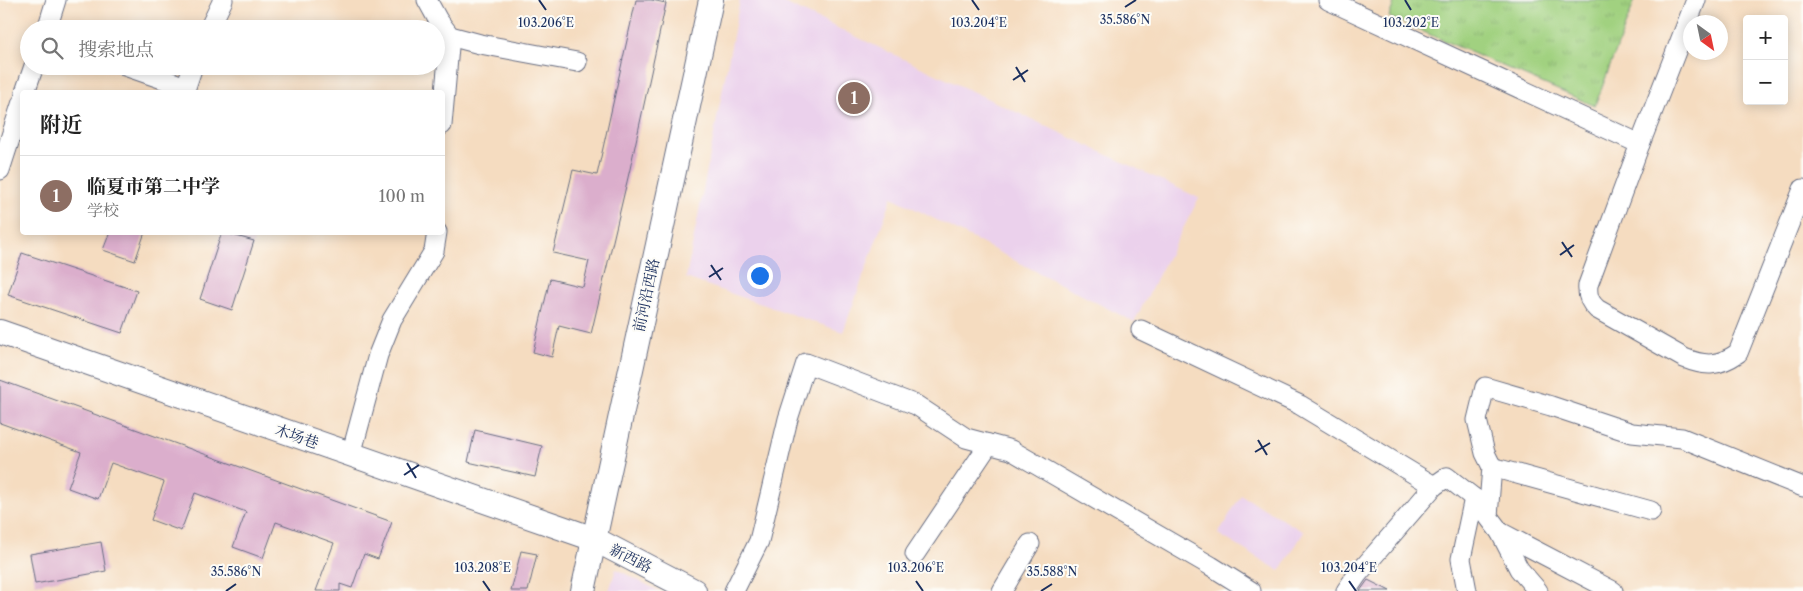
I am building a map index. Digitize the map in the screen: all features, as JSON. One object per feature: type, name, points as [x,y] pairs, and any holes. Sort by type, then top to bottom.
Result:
[{"type":"main road","name":"前河沿西路","points":[[583,591],[711,0]]},
{"type":"main road","name":"木场巷","points":[[0,332],[594,539]]},
{"type":"main road","name":"新西路","points":[[594,539],[694,591]]},
{"type":"street","points":[[50,20],[56,0]]},
{"type":"street","points":[[213,20],[223,0]]},
{"type":"street","points":[[427,0],[438,20]]},
{"type":"street","points":[[1328,0],[1640,144]]},
{"type":"street","points":[[1696,0],[1588,285],[1589,298],[1597,309],[1697,364],[1712,365],[1726,361],[1738,353],[1803,189]]},
{"type":"street","points":[[445,29],[450,36],[480,44],[577,62]]},
{"type":"street","points":[[445,92],[450,36]]},
{"type":"street","points":[[27,90],[31,75]]},
{"type":"street","points":[[151,75],[186,87],[190,75]]},
{"type":"street","points":[[0,170],[20,108]]},
{"type":"street","points":[[351,455],[378,355],[392,320],[434,251],[437,235]]},
{"type":"street","points":[[1141,330],[1300,405],[1434,486]]},
{"type":"street","points":[[734,591],[759,541],[788,419],[806,363],[916,405],[966,438],[1011,450],[1212,566],[1251,591]]},
{"type":"street","points":[[1488,516],[1492,467],[1485,453],[1477,420],[1485,387],[1551,406],[1632,433],[1682,438],[1803,487]]},
{"type":"street","points":[[915,554],[989,444]]},
{"type":"street","points":[[1492,467],[1651,511]]},
{"type":"street","points":[[1346,591],[1357,575],[1434,486],[1447,478],[1474,498],[1500,532],[1519,569],[1538,591]]},
{"type":"street","points":[[1467,591],[1461,559],[1474,498]]},
{"type":"street","points":[[1500,532],[1613,591]]},
{"type":"street","points":[[1002,591],[1030,544]]},
{"type":"shaded area","points":[[740,0],[778,0],[1199,198],[1134,322],[892,197],[843,332],[686,278]]},
{"type":"shaded area","points":[[1241,495],[1304,532],[1280,571],[1218,534]]},
{"type":"shaded area","points":[[616,569],[659,591],[609,591]]},
{"type":"green space","points":[[1395,0],[1635,0],[1595,106],[1389,17]]},
{"type":"building","points":[[636,0],[666,3],[630,169],[591,334],[559,326],[552,357],[533,352],[550,279],[583,287],[589,261],[553,253],[573,170],[597,175]]},
{"type":"building","points":[[109,235],[144,235],[135,261],[103,250]]},
{"type":"building","points":[[221,235],[233,235],[254,241],[232,310],[200,299]]},
{"type":"building","points":[[22,253],[137,291],[122,333],[8,295]]},
{"type":"building","points":[[0,380],[392,522],[378,559],[364,554],[352,588],[340,584],[340,591],[316,591],[334,543],[276,522],[263,558],[233,547],[246,512],[195,493],[181,531],[151,520],[164,482],[111,463],[98,499],[68,488],[81,452],[0,423]]},
{"type":"building","points":[[475,430],[542,446],[535,477],[468,462]]},
{"type":"building","points":[[101,542],[106,571],[35,584],[30,554]]},
{"type":"building","points":[[521,551],[537,554],[528,591],[511,591]]},
{"type":"building","points":[[1368,580],[1390,591],[1360,591]]},
{"type":"place","name":"临夏市第二中学","points":[[854,98]]}]
